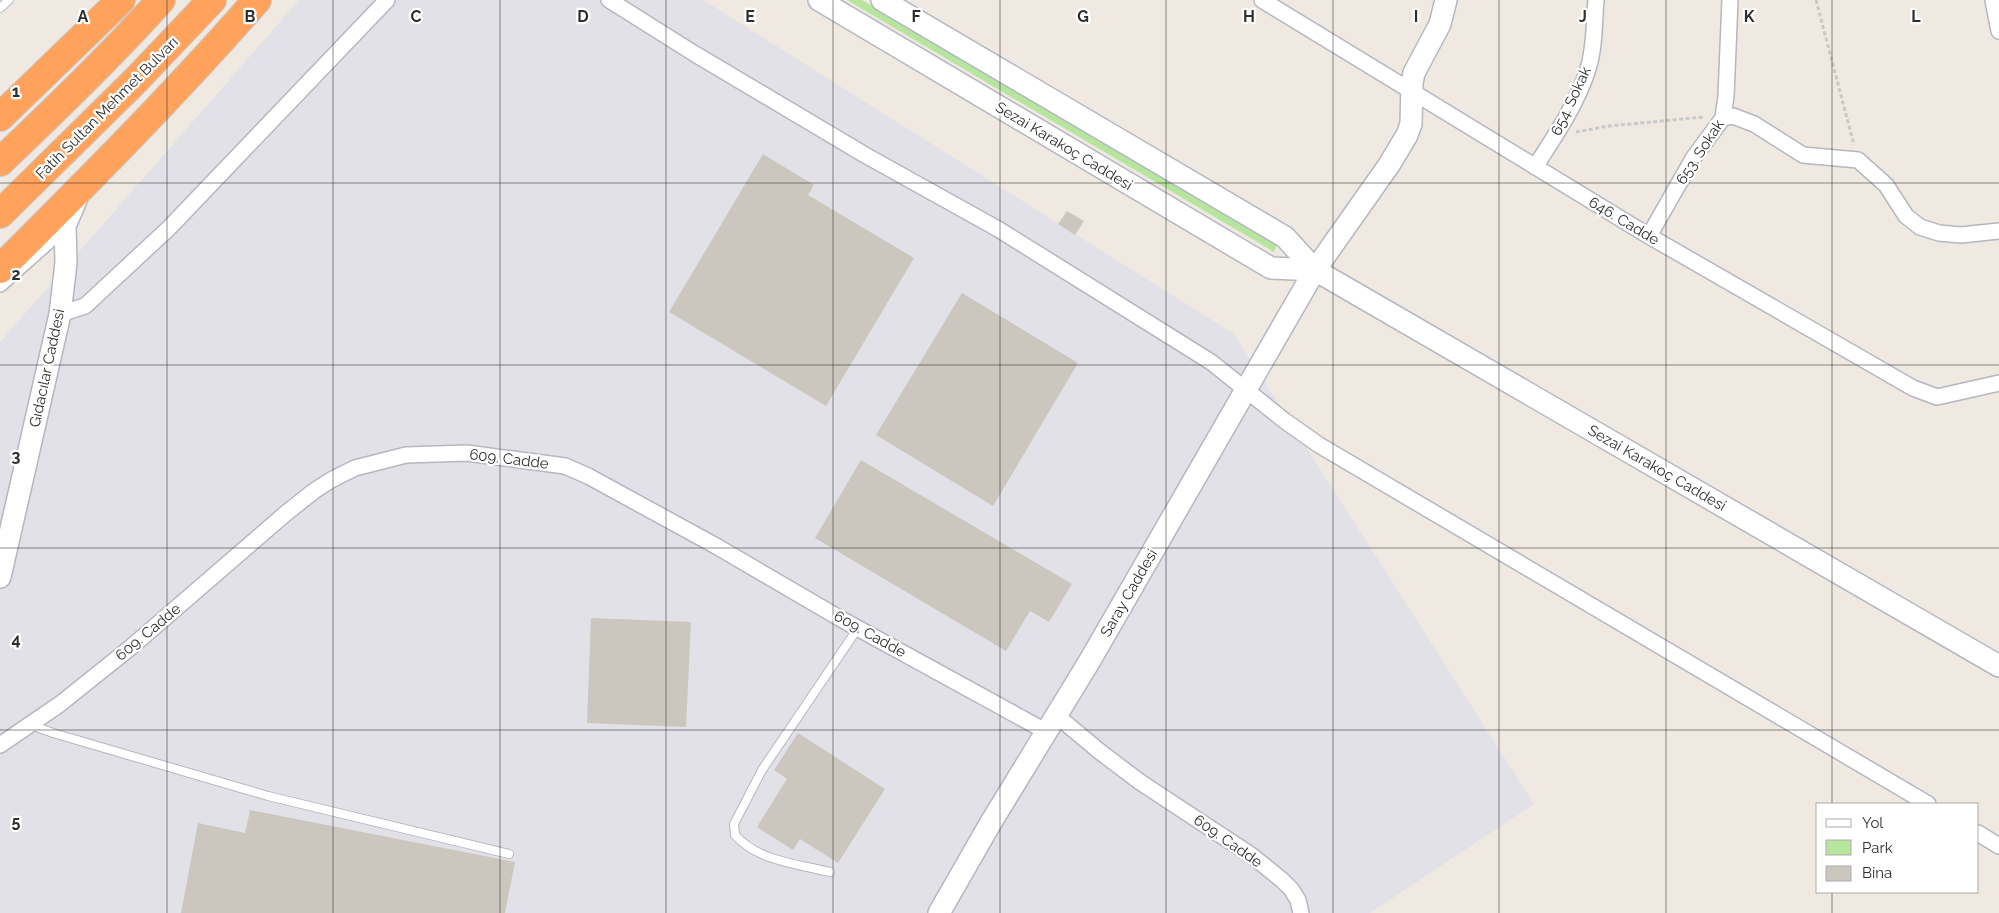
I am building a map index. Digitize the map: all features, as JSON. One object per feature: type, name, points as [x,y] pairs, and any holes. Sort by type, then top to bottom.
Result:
[{"type":"highway","points":[[0,117],[121,0]]},
{"type":"highway","points":[[0,162],[68,98],[161,0]]},
{"type":"highway","name":"Fatih Sultan Mehmet Bulvarı","points":[[0,214],[136,80],[212,0]]},
{"type":"highway","points":[[0,269],[212,51],[256,0]]},
{"type":"street","points":[[60,314],[84,306],[169,228],[388,0]]},
{"type":"street","points":[[609,0],[695,54],[865,155],[998,229],[1211,362],[1284,421],[1319,445],[1926,803]]},
{"type":"street","name":"Sezai Karakoç Caddesi","points":[[818,0],[1271,268],[1315,270]]},
{"type":"street","name":"Sezai Karakoç Caddesi","points":[[882,0],[1285,237],[1315,270],[1999,666]]},
{"type":"street","name":"646. Cadde","points":[[1262,0],[1649,236],[1753,297],[1927,394],[1937,397],[1999,383]]},
{"type":"street","name":"Saray Caddesi","points":[[939,913],[1246,391],[1315,270],[1389,165],[1407,135],[1410,124],[1411,90],[1414,74],[1440,24],[1446,0]]},
{"type":"street","name":"654. Sokak","points":[[1535,167],[1571,108],[1588,68],[1592,48],[1596,0]]},
{"type":"street","name":"653. Sokak","points":[[1649,236],[1694,158],[1723,118],[1726,96],[1730,0]]},
{"type":"street","points":[[1993,0],[1999,31]]},
{"type":"street","points":[[1723,118],[1732,116],[1754,124],[1803,155],[1858,160],[1886,185],[1906,216],[1920,227],[1961,235],[1999,231]]},
{"type":"street","name":"Gıdacılar Caddesi","points":[[0,577],[60,314],[66,263],[65,226],[80,188]]},
{"type":"street","points":[[0,284],[65,226]]},
{"type":"street","name":"609. Cadde","points":[[0,745],[47,714],[130,648],[314,491],[331,480],[355,468],[406,455],[467,453],[565,466],[621,493],[858,628],[1051,723],[1099,751],[1140,782],[1250,855],[1291,889],[1300,907]]},
{"type":"street","points":[[1979,834],[1999,846]]},
{"type":"lane","points":[[0,8],[9,0]]},
{"type":"lane","points":[[830,872],[777,860],[753,850],[735,835],[734,824],[762,770],[858,628]]},
{"type":"lane","points":[[31,725],[52,733],[268,796],[509,854]]},
{"type":"path","points":[[1816,0],[1858,160]]},
{"type":"path","points":[[1555,135],[1609,126],[1698,117],[1723,118]]},
{"type":"shaded area","points":[[299,0],[703,0],[1234,334],[1534,804],[1370,913],[0,913],[0,342]]},
{"type":"green space","points":[[847,0],[862,0],[1277,245],[1274,252]]},
{"type":"building","points":[[763,154],[814,185],[808,195],[914,258],[826,406],[669,312]]},
{"type":"building","points":[[1067,211],[1084,221],[1075,235],[1058,224]]},
{"type":"building","points":[[962,293],[1078,363],[993,506],[876,435]]},
{"type":"building","points":[[861,460],[1072,584],[1049,622],[1030,611],[1006,651],[815,538]]},
{"type":"building","points":[[591,618],[691,622],[686,727],[587,723]]},
{"type":"building","points":[[798,733],[885,789],[838,863],[800,839],[793,850],[757,827],[787,779],[774,770]]},
{"type":"building","points":[[250,810],[515,862],[505,913],[181,913],[198,823],[245,833]]}]
